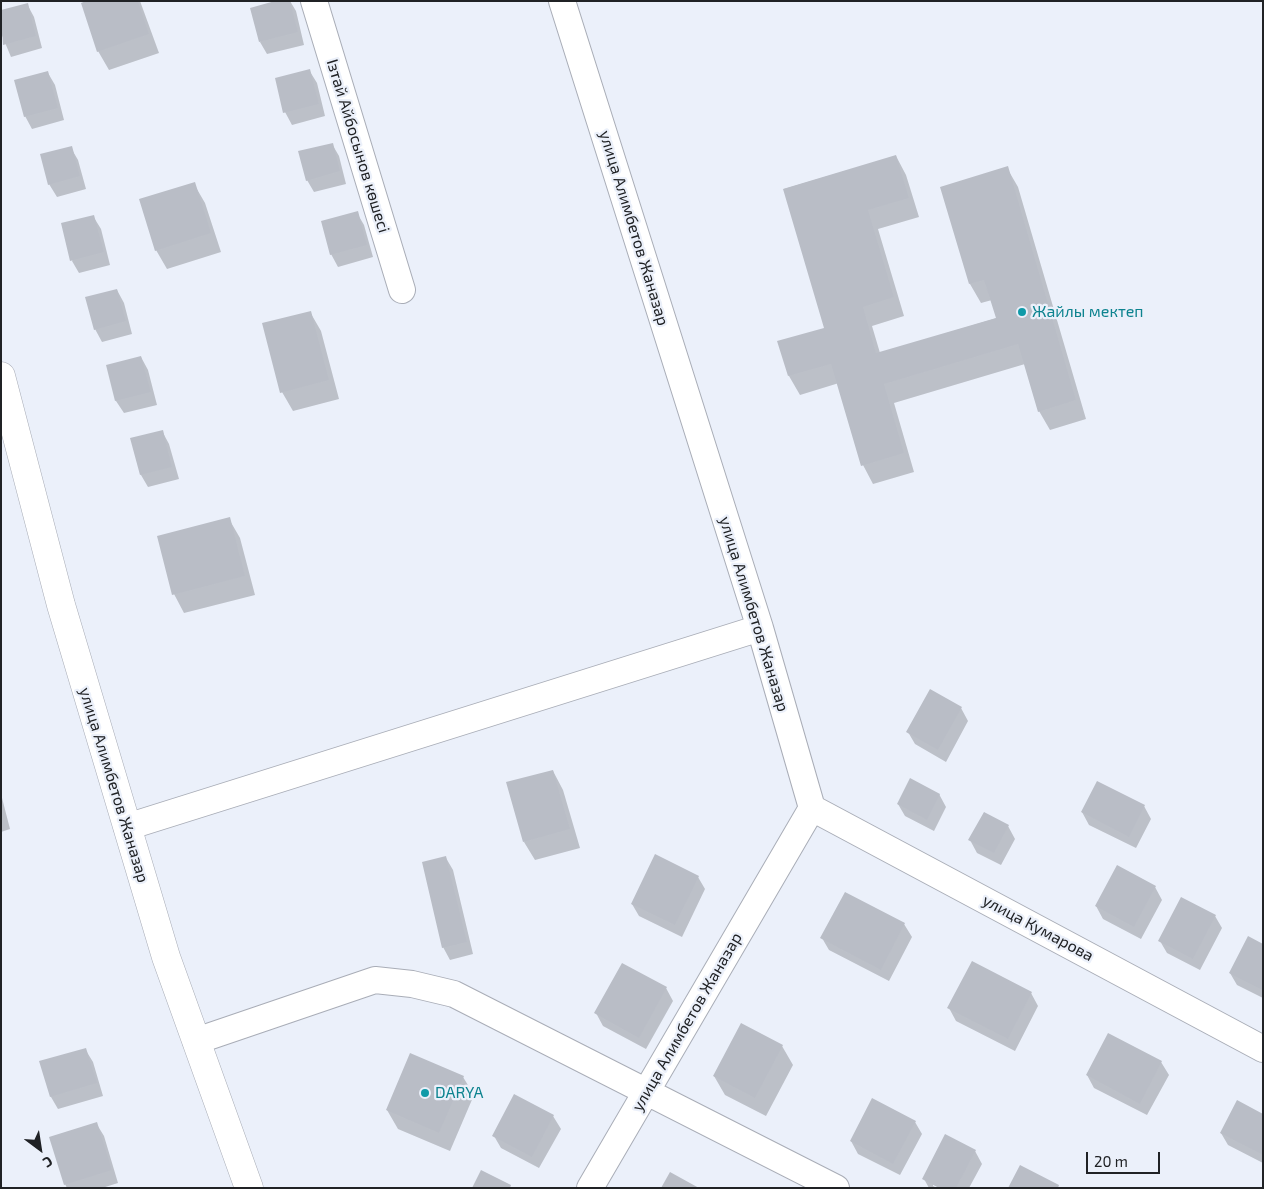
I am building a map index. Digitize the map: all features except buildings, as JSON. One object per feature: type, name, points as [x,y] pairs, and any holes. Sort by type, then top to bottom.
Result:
[{"type":"street","name":"Ізтай Айбосынов көшесі","points":[[314,1],[402,290]]},
{"type":"street","name":"улица Алимбетов Жаназар","points":[[562,1],[760,628],[812,808],[590,1188]]},
{"type":"street","name":"улица Алимбетов Жаназар","points":[[1,376],[61,605],[166,957],[249,1188]]},
{"type":"street","points":[[127,827],[760,628]]},
{"type":"street","name":"улица Кумарова","points":[[812,808],[1263,1049]]},
{"type":"street","points":[[196,1041],[375,980],[412,984],[454,994],[836,1188]]},
{"type":"place","name":"Жайлы мектеп","points":[[1022,312]]},
{"type":"place","name":"DARYA","points":[[425,1093]]}]
